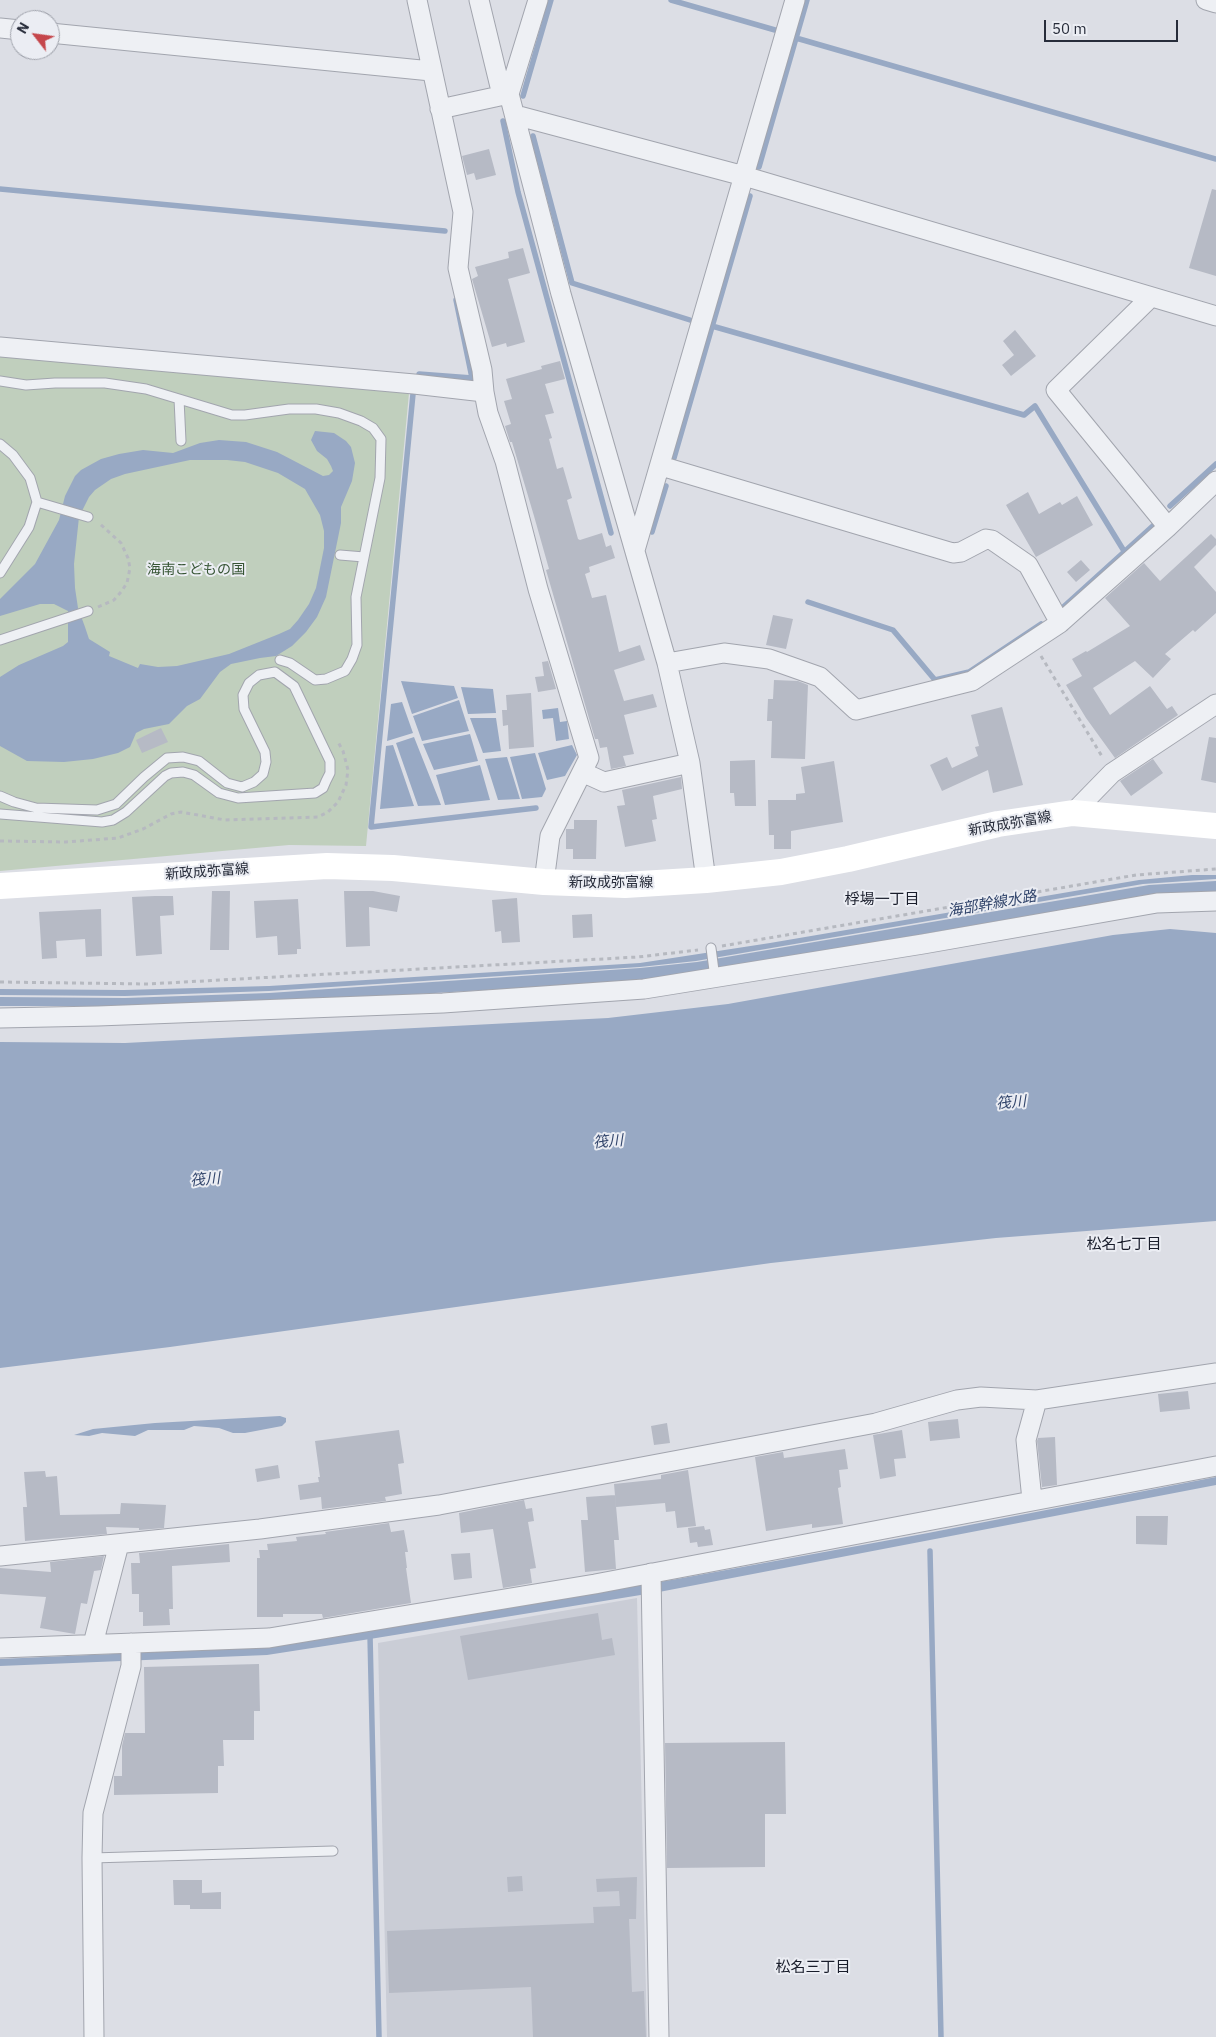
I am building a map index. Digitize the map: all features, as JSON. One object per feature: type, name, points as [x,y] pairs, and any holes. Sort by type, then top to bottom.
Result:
[{"type":"main road","name":"新政成弥富線","points":[[0,886],[327,866],[393,868],[544,882],[625,885],[706,880],[781,872],[848,859],[998,824],[1073,813],[1216,826]]},
{"type":"street","points":[[417,0],[463,212],[458,268],[482,370],[484,392],[505,461],[538,589],[589,758],[550,836],[544,882]]},
{"type":"street","points":[[479,0],[505,94],[515,115],[560,294],[666,662],[690,763],[706,880]]},
{"type":"street","points":[[505,94],[538,0]]},
{"type":"street","points":[[635,550],[661,466],[795,0]]},
{"type":"street","points":[[1206,0],[1216,3]]},
{"type":"street","points":[[60,34],[431,71]]},
{"type":"street","points":[[440,109],[505,94]]},
{"type":"street","points":[[515,115],[744,176],[1216,316]]},
{"type":"street","points":[[1151,297],[1056,390],[1168,527]]},
{"type":"street","points":[[0,348],[414,384],[484,392]]},
{"type":"street","points":[[661,466],[952,553],[961,552],[986,539],[992,540],[1028,565],[1060,623]]},
{"type":"street","points":[[666,662],[724,653],[769,659],[820,677],[856,710],[972,681],[1060,623],[1168,527],[1216,481]]},
{"type":"street","points":[[1073,813],[1112,773],[1216,704]]},
{"type":"street","points":[[582,772],[604,782],[690,763]]},
{"type":"street","points":[[0,1018],[443,1003],[644,989],[1157,903],[1216,901]]},
{"type":"street","points":[[0,1556],[260,1529],[439,1505],[876,1423],[957,1400],[981,1397],[1037,1400],[1216,1373]]},
{"type":"street","points":[[1032,1500],[1026,1440],[1037,1400]]},
{"type":"street","points":[[0,1648],[93,1644],[131,1652],[269,1638],[652,1582],[1032,1500],[1216,1466]]},
{"type":"street","points":[[93,1644],[119,1544]]},
{"type":"street","points":[[652,1582],[660,2037]]},
{"type":"street","points":[[94,2037],[93,1813],[131,1652]]},
{"type":"lane","points":[[0,381],[26,385],[105,383],[146,389],[232,415],[289,409],[316,409],[339,413],[361,421],[372,428],[381,439],[380,478],[356,597],[357,645],[352,659],[344,671],[326,679],[315,680],[290,663],[280,660]]},
{"type":"lane","points":[[179,399],[181,442]]},
{"type":"lane","points":[[0,444],[13,455],[30,478],[37,502],[29,527],[0,573]]},
{"type":"lane","points":[[37,502],[88,517]]},
{"type":"lane","points":[[340,555],[364,557]]},
{"type":"lane","points":[[0,640],[88,611]]},
{"type":"lane","points":[[0,796],[36,808],[97,810],[116,804],[167,758],[183,757],[199,762],[227,783],[242,787],[254,782],[263,774],[266,762],[264,752],[244,709],[243,696],[249,683],[259,675],[275,672],[294,686],[330,761],[330,773],[322,788],[315,793],[238,798],[218,793],[194,776],[183,772],[171,773],[165,776],[126,812],[113,820],[102,822],[0,814]]},
{"type":"lane","points":[[711,950],[714,976]]},
{"type":"lane","points":[[92,1858],[333,1851]]},
{"type":"path","points":[[88,517],[109,531],[121,543],[128,558],[130,568],[127,583],[114,600],[88,611]]},
{"type":"path","points":[[1032,642],[1112,773]]},
{"type":"path","points":[[0,982],[167,983],[638,957],[711,950],[1136,875],[1216,869]]},
{"type":"shaded area","points":[[637,1598],[647,2037],[387,2037],[378,1643]]},
{"type":"green space","name":"海南こどもの国","points":[[0,356],[409,393],[366,846],[289,845],[0,871]]},
{"type":"water","points":[[315,431],[334,433],[351,447],[355,463],[352,481],[341,507],[341,523],[326,597],[317,617],[292,646],[276,656],[231,664],[220,672],[200,699],[187,706],[169,724],[144,729],[136,733],[130,747],[118,753],[93,759],[64,762],[27,761],[0,746],[0,677],[19,665],[68,642],[68,611],[54,604],[40,604],[0,616],[0,599],[35,564],[59,520],[65,496],[75,476],[81,470],[101,459],[119,454],[143,450],[173,453],[200,443],[219,440],[246,442],[277,452],[323,476],[329,475],[333,471],[331,466],[327,459],[317,451],[311,440]],"holes":[[[190,460],[245,462],[278,473],[305,489],[320,515],[324,531],[324,548],[316,588],[309,604],[290,629],[229,654],[177,666],[158,667],[140,664],[138,668],[109,656],[110,652],[89,639],[78,608],[75,588],[74,564],[79,517],[89,497],[95,490],[111,479],[125,474]]]},
{"type":"water","points":[[401,681],[454,686],[458,698],[412,714]]},
{"type":"water","points":[[461,687],[493,689],[496,713],[468,714]]},
{"type":"water","points":[[459,700],[469,731],[422,741],[413,716]]},
{"type":"water","points":[[402,702],[413,733],[387,741],[391,704]]},
{"type":"water","points":[[558,708],[560,722],[567,721],[569,739],[556,741],[553,718],[543,719],[542,710]]},
{"type":"water","points":[[470,718],[496,718],[501,751],[483,753]]},
{"type":"water","points":[[470,734],[478,761],[434,770],[423,744]]},
{"type":"water","points":[[414,737],[441,805],[418,806],[396,743]]},
{"type":"water","points":[[393,745],[414,806],[380,809],[386,746]]},
{"type":"water","points":[[572,745],[577,755],[565,776],[547,780],[538,753]]},
{"type":"water","points":[[535,753],[546,789],[542,797],[522,799],[510,757]]},
{"type":"water","points":[[507,757],[520,799],[498,800],[485,759]]},
{"type":"water","points":[[480,765],[490,800],[445,805],[436,775]]},
{"type":"water","points":[[1192,875],[1216,875],[1216,879],[1143,884],[696,961],[640,967],[269,991],[125,996],[0,995],[0,989],[124,990],[269,986],[640,963],[770,943],[1139,880]]},
{"type":"water","points":[[1216,881],[1216,892],[1136,897],[768,961],[640,981],[265,1003],[0,1006],[0,997],[125,998],[269,993],[640,968],[697,962],[1149,885]]},
{"type":"water","name":"筏川","points":[[1170,929],[1216,933],[1216,1221],[996,1238],[771,1263],[170,1347],[0,1368],[0,1042],[125,1043],[608,1018],[728,1004],[1113,935]]},
{"type":"water","points":[[280,1416],[286,1418],[286,1422],[282,1426],[245,1433],[233,1433],[219,1428],[194,1426],[184,1430],[148,1430],[135,1436],[102,1433],[89,1436],[74,1435],[93,1429],[155,1423]]},
{"type":"water","points":[[1216,1477],[1216,1485],[659,1592],[370,1639],[267,1655],[0,1666],[0,1659],[269,1647],[677,1579]]},
{"type":"building","points":[[489,149],[496,175],[476,180],[474,173],[467,175],[462,156]]},
{"type":"building","points":[[1212,189],[1216,190],[1216,276],[1189,268]]},
{"type":"building","points":[[523,248],[530,273],[508,279],[525,342],[507,347],[506,343],[492,347],[472,279],[478,276],[475,267],[509,258],[508,252]]},
{"type":"building","points":[[1015,330],[1036,356],[1011,376],[1002,365],[1014,355],[1003,341]]},
{"type":"building","points":[[560,361],[565,379],[545,384],[554,413],[545,415],[552,438],[549,439],[557,469],[563,467],[572,498],[567,500],[578,539],[602,533],[606,547],[611,545],[615,558],[589,567],[590,572],[585,574],[592,598],[606,595],[619,652],[640,645],[645,660],[614,670],[624,701],[653,694],[657,707],[624,715],[634,754],[623,756],[626,766],[611,769],[607,747],[600,748],[598,739],[595,739],[546,570],[549,569],[534,516],[512,442],[510,442],[505,426],[511,424],[504,401],[512,399],[506,379],[542,369],[541,366]]},
{"type":"building","points":[[1028,492],[1039,514],[1060,502],[1062,505],[1077,496],[1093,525],[1036,557],[1006,505]]},
{"type":"building","points":[[1211,534],[1216,539],[1216,545],[1194,567],[1216,592],[1216,613],[1195,632],[1193,630],[1165,654],[1171,659],[1153,678],[1135,661],[1093,688],[1110,715],[1150,686],[1167,709],[1172,706],[1178,715],[1115,758],[1086,718],[1066,685],[1082,676],[1072,659],[1130,626],[1105,598],[1144,563],[1160,581]]},
{"type":"building","points":[[1081,560],[1090,570],[1076,582],[1067,572]]},
{"type":"building","points":[[773,615],[793,619],[786,649],[766,645]]},
{"type":"building","points":[[548,661],[556,689],[538,692],[535,677],[544,676],[542,662]]},
{"type":"building","points":[[774,680],[798,681],[808,685],[805,759],[771,758],[772,721],[767,721],[768,699],[773,699]]},
{"type":"building","points":[[531,693],[534,747],[509,749],[508,725],[503,726],[502,710],[507,710],[506,695]]},
{"type":"building","points":[[1002,707],[1023,785],[993,793],[988,770],[942,791],[930,765],[947,757],[952,768],[978,756],[975,747],[979,746],[971,715]]},
{"type":"building","points":[[161,728],[168,742],[142,753],[136,740]]},
{"type":"building","points":[[1209,737],[1216,738],[1216,783],[1201,780]]},
{"type":"building","points":[[1153,759],[1163,773],[1131,796],[1120,781]]},
{"type":"building","points":[[755,760],[756,806],[735,806],[734,793],[730,793],[730,761]]},
{"type":"building","points":[[834,761],[843,822],[791,831],[791,849],[774,849],[774,835],[769,835],[768,800],[796,800],[796,794],[805,793],[801,767]]},
{"type":"building","points":[[681,777],[682,789],[653,796],[657,819],[652,820],[656,841],[625,847],[617,806],[625,805],[622,790]]},
{"type":"building","points":[[574,820],[597,820],[596,859],[573,859],[573,849],[566,849],[566,829],[574,829]]},
{"type":"building","points":[[212,891],[230,891],[229,950],[210,950]]},
{"type":"building","points":[[344,891],[373,891],[400,896],[397,912],[369,907],[370,946],[346,947]]},
{"type":"building","points":[[173,896],[174,915],[160,916],[162,954],[136,956],[132,897]]},
{"type":"building","points":[[517,898],[520,942],[502,943],[501,931],[495,932],[492,900]]},
{"type":"building","points":[[298,899],[301,949],[297,949],[297,954],[278,955],[277,936],[256,938],[254,901]]},
{"type":"building","points":[[101,909],[102,956],[86,957],[85,939],[56,941],[57,958],[42,959],[39,912]]},
{"type":"building","points":[[592,914],[593,937],[573,938],[572,915]]},
{"type":"building","points":[[1188,1391],[1190,1409],[1160,1412],[1158,1394]]},
{"type":"building","points":[[958,1419],[960,1438],[930,1441],[928,1422]]},
{"type":"building","points":[[667,1423],[670,1443],[654,1445],[651,1426]]},
{"type":"building","points":[[399,1430],[404,1463],[398,1464],[402,1494],[385,1497],[386,1501],[322,1509],[321,1497],[300,1500],[298,1485],[319,1482],[315,1441]]},
{"type":"building","points":[[902,1430],[906,1458],[894,1459],[896,1476],[880,1479],[873,1435]]},
{"type":"building","points":[[1055,1437],[1057,1485],[1042,1487],[1037,1441],[1038,1438]]},
{"type":"building","points":[[845,1449],[848,1469],[839,1470],[841,1487],[838,1488],[843,1524],[812,1528],[812,1524],[766,1531],[755,1457],[783,1452],[784,1458]]},
{"type":"building","points":[[278,1465],[280,1478],[257,1482],[255,1469]]},
{"type":"building","points":[[688,1470],[696,1526],[677,1528],[675,1511],[666,1512],[665,1503],[616,1507],[614,1484],[661,1479],[661,1475]]},
{"type":"building","points":[[45,1471],[46,1477],[57,1476],[60,1515],[120,1514],[121,1503],[166,1505],[164,1528],[139,1530],[139,1528],[106,1527],[107,1534],[25,1541],[23,1507],[27,1507],[24,1472]]},
{"type":"building","points":[[615,1495],[619,1540],[614,1540],[616,1569],[585,1572],[581,1520],[588,1520],[586,1497]]},
{"type":"building","points":[[524,1500],[526,1509],[532,1508],[534,1521],[528,1522],[536,1568],[530,1569],[532,1583],[503,1588],[493,1529],[461,1533],[459,1513]]},
{"type":"building","points":[[1136,1516],[1168,1516],[1167,1545],[1136,1544]]},
{"type":"building","points":[[389,1523],[391,1532],[404,1530],[408,1552],[405,1552],[411,1603],[323,1618],[322,1614],[283,1614],[283,1617],[257,1617],[257,1558],[260,1558],[259,1550],[268,1550],[267,1544],[297,1541],[296,1537]]},
{"type":"building","points":[[704,1526],[705,1530],[710,1529],[713,1545],[698,1547],[697,1542],[690,1543],[688,1528]]},
{"type":"building","points":[[229,1544],[230,1562],[172,1566],[173,1609],[169,1609],[170,1625],[143,1626],[143,1612],[139,1612],[139,1594],[132,1594],[131,1563],[140,1563],[139,1553]]},
{"type":"building","points":[[470,1553],[472,1578],[454,1580],[451,1554]]},
{"type":"building","points":[[104,1556],[101,1570],[94,1571],[87,1604],[81,1603],[75,1634],[40,1628],[46,1597],[0,1594],[0,1568],[51,1572],[50,1562]]},
{"type":"building","points":[[598,1613],[602,1640],[612,1638],[615,1655],[468,1680],[460,1636]]},
{"type":"building","points":[[259,1664],[260,1711],[254,1711],[254,1740],[223,1740],[224,1766],[218,1766],[218,1793],[114,1795],[114,1776],[122,1776],[122,1746],[125,1733],[145,1733],[144,1667]]},
{"type":"building","points":[[785,1742],[786,1814],[765,1814],[765,1867],[667,1868],[665,1743]]},
{"type":"building","points":[[522,1876],[523,1891],[508,1892],[507,1877]]},
{"type":"building","points":[[637,1877],[636,1919],[629,1919],[632,1992],[644,1991],[646,2037],[533,2037],[531,1987],[389,1993],[387,1931],[594,1923],[593,1907],[620,1906],[619,1891],[597,1892],[596,1879]]},
{"type":"building","points":[[173,1880],[202,1880],[202,1893],[221,1892],[221,1909],[190,1909],[190,1905],[174,1905]]},
{"type":"waterway","points":[[523,96],[551,0]]},
{"type":"waterway","points":[[671,0],[775,30]]},
{"type":"waterway","points":[[759,167],[807,0]]},
{"type":"waterway","points":[[796,38],[1216,159]]},
{"type":"waterway","points":[[503,121],[518,192],[611,533]]},
{"type":"waterway","points":[[533,136],[572,283],[690,320]]},
{"type":"waterway","points":[[0,189],[445,231]]},
{"type":"waterway","points":[[674,458],[750,196]]},
{"type":"waterway","points":[[419,374],[472,378],[456,300]]},
{"type":"waterway","points":[[712,326],[1024,415],[1035,406],[1124,551]]},
{"type":"waterway","points":[[413,394],[371,827],[536,808]]},
{"type":"waterway","points":[[1170,506],[1216,464]]},
{"type":"waterway","points":[[652,532],[666,486]]},
{"type":"waterway","points":[[1060,610],[1155,524]]},
{"type":"waterway","points":[[808,602],[893,630],[935,680],[969,672],[1041,624]]},
{"type":"waterway","points":[[930,1551],[941,2037]]},
{"type":"waterway","points":[[370,1635],[379,2037]]},
{"type":"district","name":"桴場一丁目","points":[[882,900]]},
{"type":"district","name":"松名七丁目","points":[[1124,1245]]},
{"type":"district","name":"松名三丁目","points":[[813,1968]]},
{"type":"water label","name":"海部幹線水路","points":[[992,904]]}]
